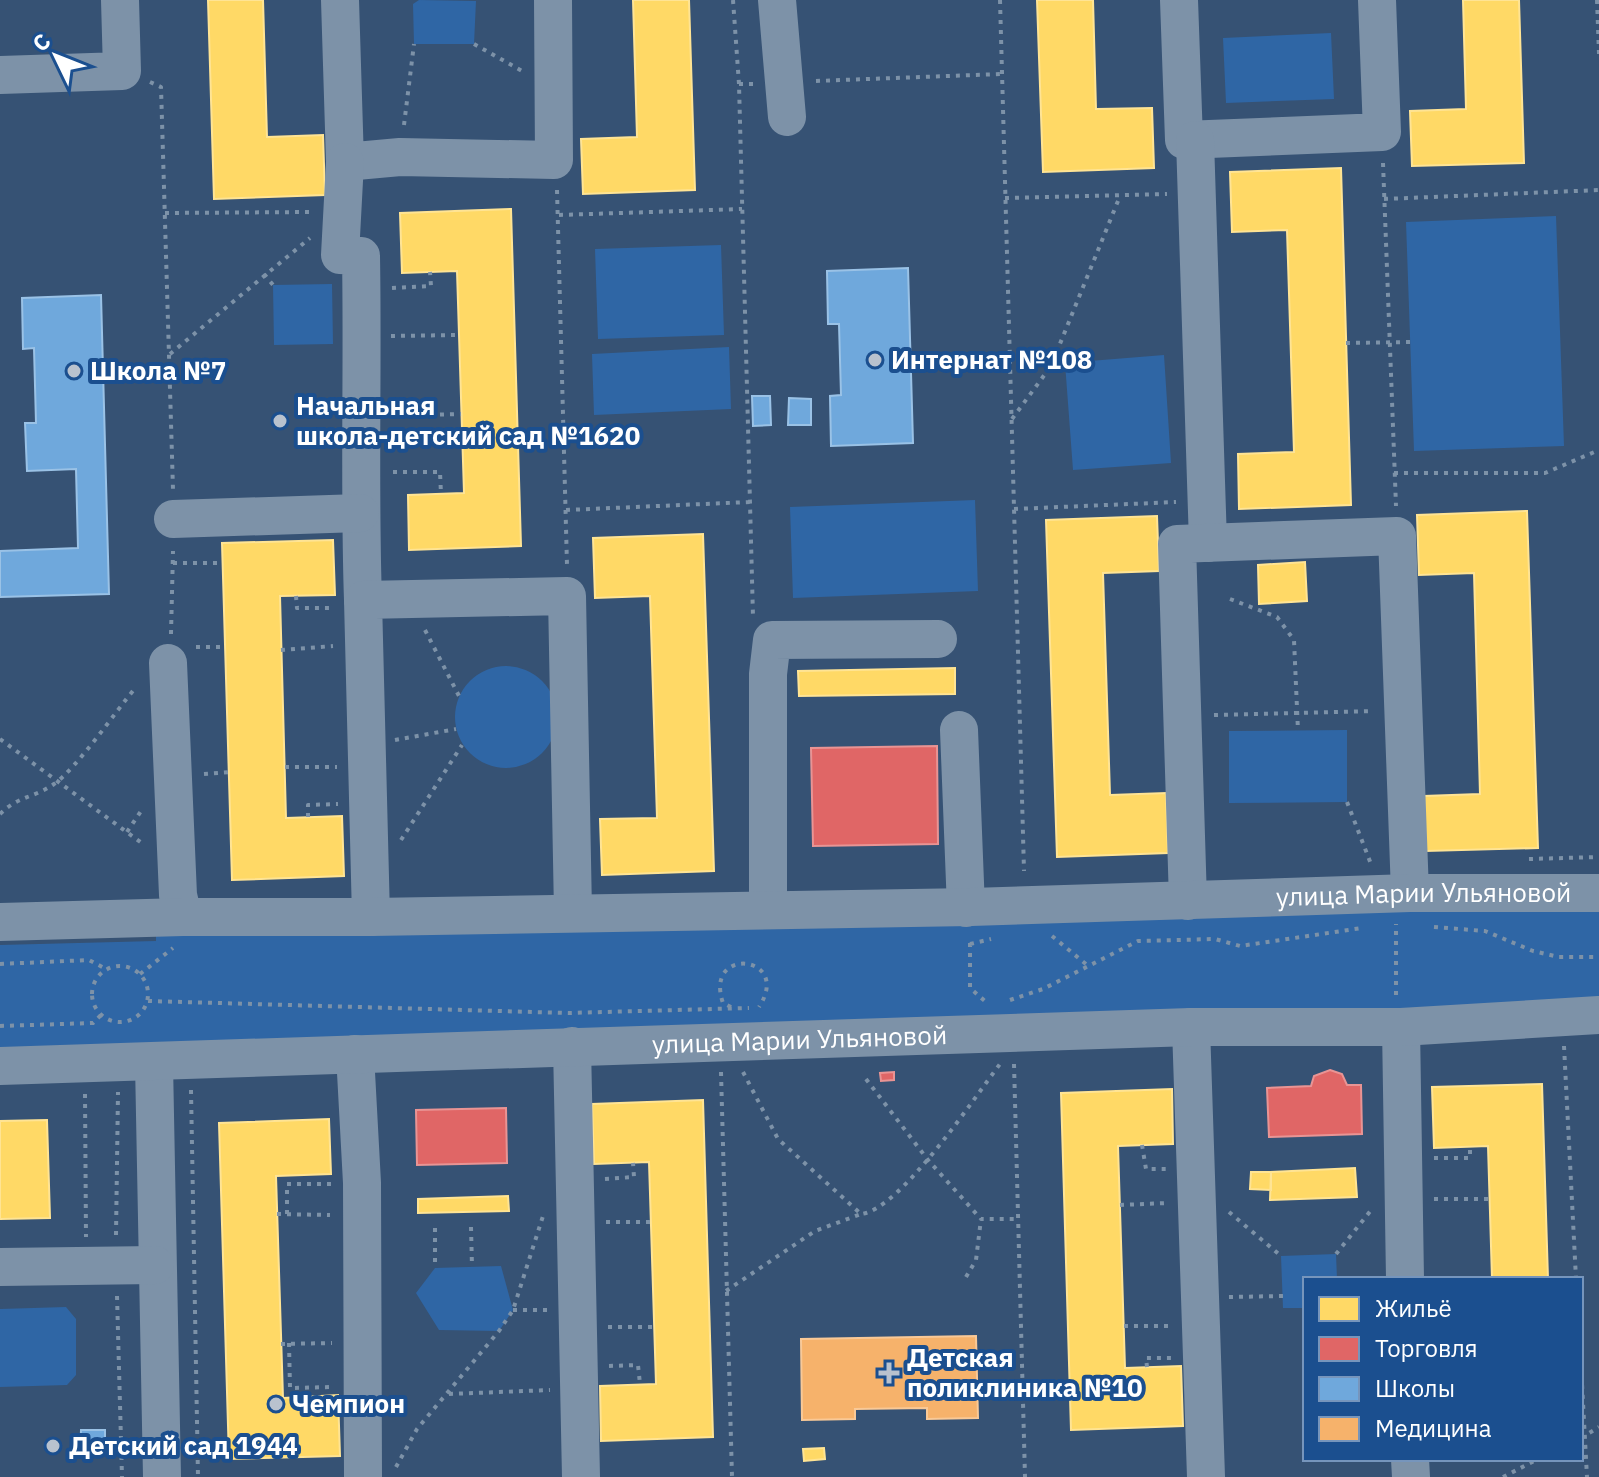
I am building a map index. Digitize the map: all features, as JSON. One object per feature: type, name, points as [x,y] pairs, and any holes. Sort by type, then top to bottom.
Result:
[{"type":"street","points":[[0,75],[122,71],[120,0]]},
{"type":"street","points":[[340,0],[345,162],[340,255],[361,256],[364,337],[358,472],[371,905]]},
{"type":"street","points":[[345,162],[400,157],[554,160],[553,0]]},
{"type":"street","points":[[777,0],[786,100]]},
{"type":"street","points":[[1179,0],[1184,140],[1382,132],[1377,0]]},
{"type":"street","points":[[1195,140],[1208,543]]},
{"type":"street","points":[[173,519],[360,513]]},
{"type":"street","points":[[1188,901],[1177,544],[1397,536],[1409,915]]},
{"type":"street","points":[[363,617],[408,599],[567,596],[573,912]]},
{"type":"street","points":[[768,910],[768,674],[772,640],[938,639]]},
{"type":"street","points":[[168,663],[182,928]]},
{"type":"street","points":[[959,730],[969,928]]},
{"type":"street","name":"улица Марии Ульяновой","points":[[0,922],[182,928],[371,905],[573,912],[768,910],[969,928],[1188,901],[1409,915],[1599,893]]},
{"type":"street","points":[[1398,1011],[1403,1158],[1389,1202],[1405,1277]]},
{"type":"street","name":"улица Марии Ульяновой","points":[[0,1066],[1191,1027],[1398,1011],[1599,1015]]},
{"type":"street","points":[[1191,1027],[1206,1477]]},
{"type":"street","points":[[572,1046],[581,1477]]},
{"type":"street","points":[[355,1054],[361,1199],[363,1477]]},
{"type":"street","points":[[154,1063],[155,1265],[162,1477]]},
{"type":"street","points":[[0,1267],[155,1265]]},
{"type":"path","points":[[733,0],[739,84],[753,618]]},
{"type":"path","points":[[1000,0],[1024,871]]},
{"type":"path","points":[[1597,0],[1599,54]]},
{"type":"path","points":[[400,157],[414,44]]},
{"type":"path","points":[[474,44],[555,89]]},
{"type":"path","points":[[739,84],[786,100],[1002,74]]},
{"type":"path","points":[[161,87],[174,610]]},
{"type":"path","points":[[1382,132],[1397,536]]},
{"type":"path","points":[[554,160],[559,215],[567,596]]},
{"type":"path","points":[[1384,199],[1599,190]]},
{"type":"path","points":[[1005,198],[1197,193]]},
{"type":"path","points":[[1011,420],[1051,366],[1120,196]]},
{"type":"path","points":[[559,215],[742,209]]},
{"type":"path","points":[[164,213],[343,212]]},
{"type":"path","points":[[170,354],[343,212]]},
{"type":"path","points":[[362,289],[431,286],[430,272]]},
{"type":"path","points":[[264,274],[273,285]]},
{"type":"path","points":[[364,337],[459,335]]},
{"type":"path","points":[[1346,343],[1410,342]]},
{"type":"path","points":[[992,361],[1009,359]]},
{"type":"path","points":[[360,417],[461,414]]},
{"type":"path","points":[[1394,473],[1545,473],[1599,450]]},
{"type":"path","points":[[358,472],[440,472],[441,494]]},
{"type":"path","points":[[1014,509],[1206,501]]},
{"type":"path","points":[[566,510],[750,502]]},
{"type":"path","points":[[173,563],[223,563]]},
{"type":"path","points":[[296,596],[297,608],[363,617]]},
{"type":"path","points":[[408,599],[459,696]]},
{"type":"path","points":[[1230,599],[1277,617],[1294,640],[1298,731]]},
{"type":"path","points":[[281,650],[363,617]]},
{"type":"path","points":[[0,814],[15,799],[34,796],[57,782],[138,685],[168,663]]},
{"type":"path","points":[[1183,716],[1403,710]]},
{"type":"path","points":[[308,817],[308,805],[368,771],[456,729]]},
{"type":"path","points":[[0,739],[178,868]]},
{"type":"path","points":[[371,905],[423,801],[462,745]]},
{"type":"path","points":[[285,767],[368,771]]},
{"type":"path","points":[[1347,802],[1371,864]]},
{"type":"path","points":[[1381,925],[1409,915],[1485,931],[1533,951],[1559,957],[1599,957]]},
{"type":"path","points":[[1398,1011],[1409,915]]},
{"type":"path","points":[[140,974],[182,928]]},
{"type":"path","points":[[986,1002],[970,988],[969,928],[999,938]]},
{"type":"path","points":[[1042,928],[1087,965]]},
{"type":"path","points":[[971,1002],[1008,1001],[1031,993],[1138,941],[1215,939],[1240,946],[1365,928]]},
{"type":"path","points":[[0,964],[89,960],[106,969],[123,966],[140,974],[146,981],[148,1001],[129,1021],[119,1022],[101,1015],[92,991],[106,969]]},
{"type":"path","points":[[734,1008],[723,1003],[718,989],[722,975],[732,965],[747,962],[760,968],[768,981],[767,995],[759,1007]]},
{"type":"path","points":[[148,1001],[568,1013],[775,1007]]},
{"type":"path","points":[[0,1026],[93,1023],[101,1015]]},
{"type":"path","points":[[1563,1043],[1576,1277]]},
{"type":"path","points":[[1014,1058],[1025,1477]]},
{"type":"path","points":[[726,1291],[815,1231],[874,1212],[928,1160],[1003,1060]]},
{"type":"path","points":[[721,1070],[732,1477]]},
{"type":"path","points":[[742,1070],[778,1139],[861,1214]]},
{"type":"path","points":[[866,1079],[928,1160],[981,1219],[1017,1219]]},
{"type":"path","points":[[191,1084],[198,1477]]},
{"type":"path","points":[[101,1267],[118,1089]]},
{"type":"path","points":[[85,1090],[122,1477]]},
{"type":"path","points":[[1403,1158],[1470,1158],[1470,1147]]},
{"type":"path","points":[[575,1199],[634,1177],[633,1163]]},
{"type":"path","points":[[287,1214],[287,1184],[361,1199]]},
{"type":"path","points":[[1120,1205],[1197,1193],[1281,1256]]},
{"type":"path","points":[[277,1214],[361,1199]]},
{"type":"path","points":[[393,1477],[417,1429],[449,1394],[513,1310],[548,1199],[575,1199],[651,1222]]},
{"type":"path","points":[[1336,1254],[1389,1202],[1490,1199]]},
{"type":"path","points":[[966,1277],[976,1260],[981,1219]]},
{"type":"path","points":[[471,1227],[472,1267]]},
{"type":"path","points":[[435,1228],[435,1268]]},
{"type":"path","points":[[1124,1326],[1283,1296]]},
{"type":"path","points":[[578,1327],[654,1327]]},
{"type":"path","points":[[289,1343],[290,1388],[361,1386]]},
{"type":"path","points":[[281,1344],[362,1343]]},
{"type":"path","points":[[449,1394],[579,1378],[638,1365],[640,1384]]},
{"type":"path","points":[[1587,1477],[1583,1437],[1599,1427]]},
{"type":"path","points":[[1503,1477],[1534,1461]]},
{"type":"shaded area","points":[[419,0],[476,1],[474,44],[414,44],[413,4]]},
{"type":"shaded area","points":[[1331,33],[1334,99],[1226,103],[1223,38]]},
{"type":"shaded area","points":[[1556,216],[1564,446],[1414,451],[1406,222]]},
{"type":"shaded area","points":[[721,245],[724,335],[598,339],[595,249]]},
{"type":"shaded area","points":[[332,284],[333,344],[274,345],[273,285]]},
{"type":"shaded area","points":[[729,347],[731,409],[594,415],[592,354]]},
{"type":"shaded area","points":[[1164,355],[1171,463],[1073,470],[1065,363]]},
{"type":"shaded area","points":[[975,500],[978,591],[793,598],[790,507]]},
{"type":"shaded area","points":[[506,666],[526,669],[549,688],[554,697],[557,717],[554,737],[535,760],[526,765],[506,768],[486,765],[463,746],[458,737],[455,717],[458,697],[477,674],[486,669]]},
{"type":"shaded area","points":[[1347,730],[1347,802],[1229,803],[1229,731]]},
{"type":"shaded area","points":[[1599,903],[1599,1014],[0,1056],[0,945],[156,941],[156,933]]},
{"type":"shaded area","points":[[1336,1254],[1337,1277],[1303,1277],[1303,1308],[1283,1308],[1281,1256]]},
{"type":"shaded area","points":[[501,1266],[513,1310],[499,1331],[439,1330],[416,1293],[435,1268]]},
{"type":"shaded area","points":[[66,1307],[76,1319],[76,1375],[67,1385],[0,1387],[0,1309]]},
{"type":"building: Жильё","points":[[208,0],[263,0],[267,137],[323,135],[325,195],[214,199]]},
{"type":"building: Жильё","points":[[633,0],[689,0],[695,190],[583,194],[581,139],[637,137]]},
{"type":"building: Жильё","points":[[1037,0],[1093,0],[1096,109],[1152,108],[1154,168],[1043,172]]},
{"type":"building: Жильё","points":[[1463,0],[1519,0],[1524,163],[1412,166],[1410,111],[1466,109]]},
{"type":"building: Жильё","points":[[1341,168],[1351,505],[1239,509],[1238,454],[1294,452],[1287,230],[1232,232],[1230,172]]},
{"type":"building: Жильё","points":[[511,209],[521,546],[409,550],[408,495],[464,493],[457,271],[402,273],[400,213]]},
{"type":"building: Жильё","points":[[1527,511],[1538,848],[1426,851],[1424,796],[1480,794],[1474,573],[1419,575],[1417,515]]},
{"type":"building: Жильё","points":[[1157,516],[1159,571],[1103,573],[1110,795],[1166,793],[1168,853],[1057,857],[1046,520]]},
{"type":"building: Жильё","points":[[703,534],[714,871],[602,875],[600,819],[657,818],[650,596],[595,598],[593,538]]},
{"type":"building: Жильё","points":[[333,540],[335,595],[280,596],[286,818],[342,816],[344,876],[232,880],[222,543]]},
{"type":"building: Жильё","points":[[1305,562],[1307,601],[1259,604],[1258,565]]},
{"type":"building: Жильё","points":[[955,668],[955,694],[799,696],[798,671]]},
{"type":"building: Жильё","points":[[1542,1084],[1548,1277],[1492,1277],[1488,1146],[1434,1148],[1432,1087]]},
{"type":"building: Жильё","points":[[1172,1089],[1173,1144],[1118,1146],[1125,1368],[1181,1366],[1183,1426],[1071,1430],[1061,1093]]},
{"type":"building: Жильё","points":[[703,1100],[713,1437],[601,1441],[600,1386],[656,1384],[649,1162],[594,1164],[592,1104]]},
{"type":"building: Жильё","points":[[329,1119],[331,1174],[276,1176],[283,1398],[338,1395],[340,1456],[229,1459],[219,1123]]},
{"type":"building: Жильё","points":[[47,1120],[50,1218],[0,1219],[0,1121]]},
{"type":"building: Жильё","points":[[1355,1168],[1357,1197],[1270,1200],[1271,1172]]},
{"type":"building: Жильё","points":[[1251,1172],[1271,1172],[1271,1190],[1250,1189]]},
{"type":"building: Жильё","points":[[508,1196],[509,1211],[418,1213],[418,1199]]},
{"type":"building: Жильё","points":[[824,1448],[825,1459],[804,1461],[803,1449]]},
{"type":"building: Торговля","points":[[937,746],[938,844],[813,846],[811,748]]},
{"type":"building: Торговля","points":[[1330,1070],[1342,1074],[1347,1085],[1361,1085],[1362,1134],[1269,1137],[1267,1088],[1311,1086],[1314,1076]]},
{"type":"building: Торговля","points":[[894,1072],[894,1080],[881,1081],[880,1073]]},
{"type":"building: Торговля","points":[[506,1108],[507,1163],[417,1165],[416,1110]]},
{"type":"building: Школы","name":"Интернат №108","points":[[908,268],[913,443],[831,446],[830,396],[841,395],[839,324],[828,324],[827,271]]},
{"type":"building: Школы","points":[[101,295],[109,594],[0,597],[0,551],[78,548],[76,469],[27,471],[25,423],[36,423],[34,348],[23,349],[22,298]]},
{"type":"building: Школы","points":[[752,396],[770,396],[771,425],[753,426]]},
{"type":"building: Школы","points":[[789,398],[811,399],[811,425],[788,425]]},
{"type":"building: Школы","points":[[81,1430],[105,1430],[105,1455],[80,1455]]},
{"type":"building: Медицина","name":"Детская поликлиника №10","points":[[976,1336],[978,1418],[927,1419],[927,1408],[855,1409],[855,1419],[802,1420],[801,1339]]},
{"type":"place","name":"Интернат №108","points":[[875,360]]},
{"type":"place","name":"Школа №7","points":[[74,371]]},
{"type":"place","name":"Начальная школа-детский сад №1620","points":[[280,421]]},
{"type":"place","name":"Детская поликлиника №10","points":[[889,1373]]},
{"type":"place","name":"Чемпион","points":[[276,1404]]},
{"type":"place","name":"Детский сад 1944","points":[[53,1446]]}]
